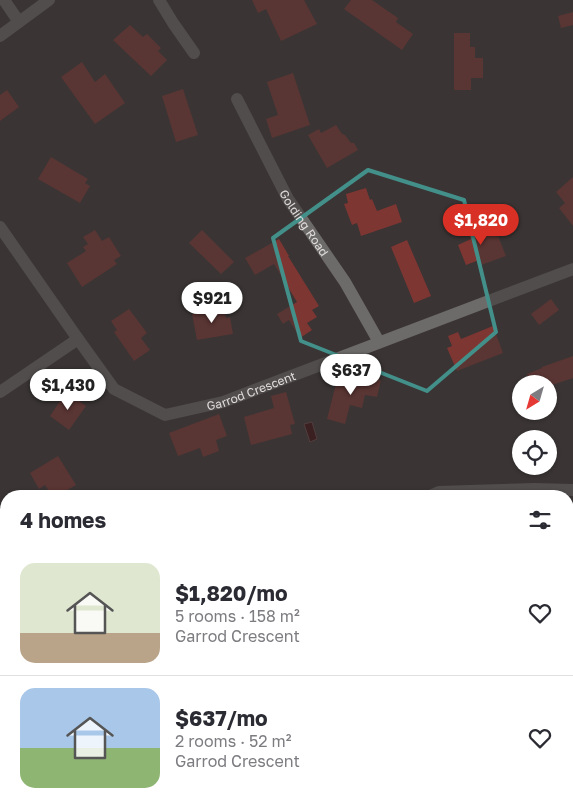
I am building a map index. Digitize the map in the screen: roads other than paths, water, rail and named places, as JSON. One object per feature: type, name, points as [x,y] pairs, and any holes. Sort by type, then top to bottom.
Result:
[{"type":"street","points":[[4,0],[19,22]]},
{"type":"street","points":[[0,36],[49,0]]},
{"type":"street","points":[[159,0],[194,53]]},
{"type":"street","name":"Golding Road","points":[[237,99],[288,199],[345,282],[379,342]]},
{"type":"street","name":"Garrod Crescent","points":[[0,227],[114,389],[165,415],[223,402],[573,269]]},
{"type":"street","points":[[0,392],[78,339]]},
{"type":"street","points":[[486,490],[534,488],[573,490]]}]
